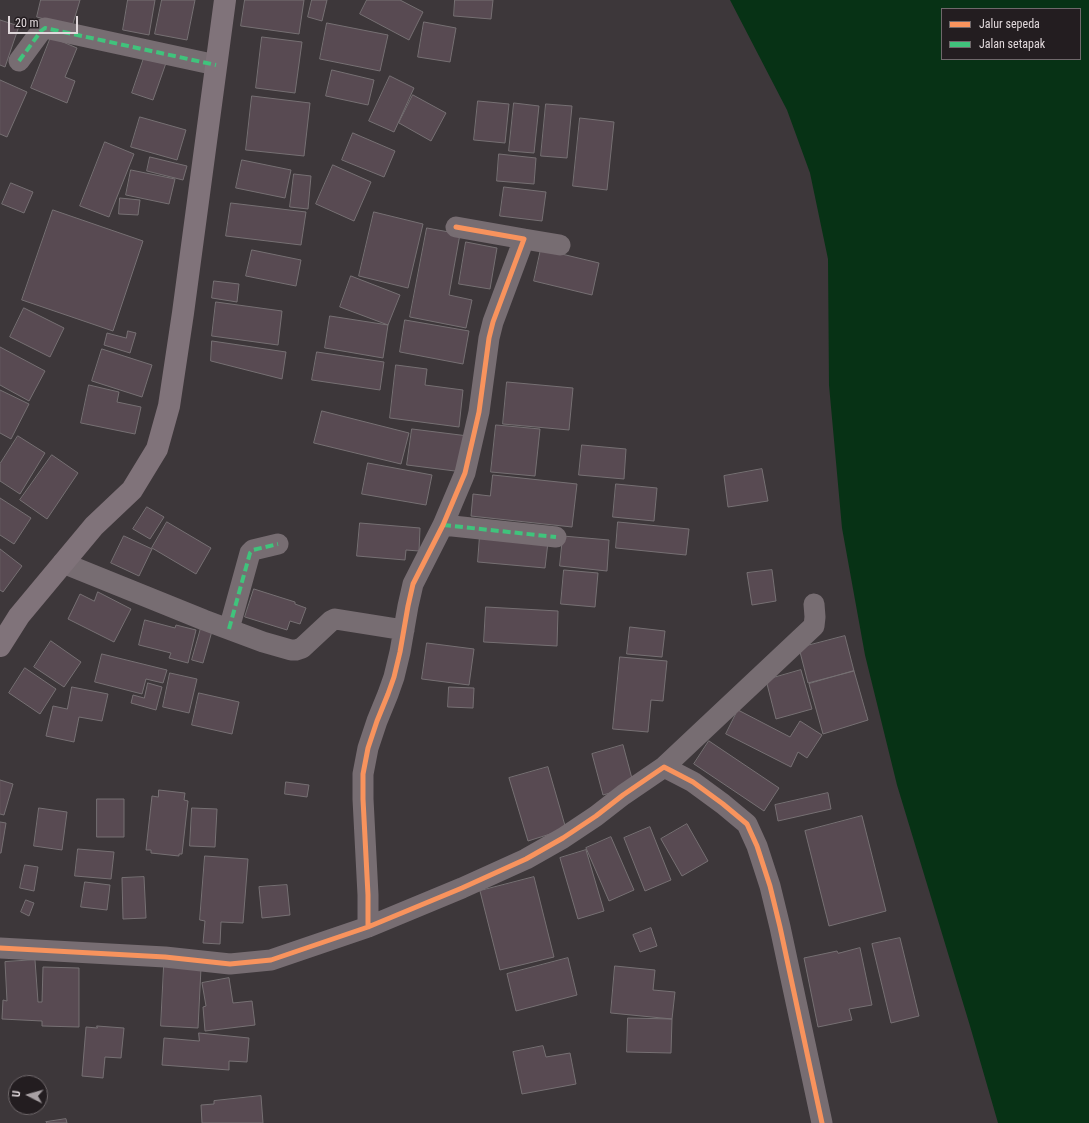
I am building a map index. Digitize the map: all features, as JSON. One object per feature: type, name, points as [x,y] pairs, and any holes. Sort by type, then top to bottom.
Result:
[{"type":"highway","points":[[0,646],[19,616],[94,526],[132,490],[157,449],[169,406],[225,0]]},
{"type":"street","points":[[19,61],[41,31],[45,28],[216,65]]},
{"type":"street","points":[[456,227],[560,244]]},
{"type":"street","points":[[368,927],[368,896],[362,799],[365,761],[376,721],[394,677],[413,584],[443,525],[465,473],[479,412],[489,338],[524,239]]},
{"type":"street","points":[[443,525],[556,537]]},
{"type":"street","points":[[229,629],[250,553],[253,550],[278,544]]},
{"type":"street","points":[[63,564],[263,642],[293,650],[302,648],[335,619],[404,630]]},
{"type":"street","points":[[0,948],[165,957],[230,964],[271,960],[368,927],[462,888],[526,859],[596,816],[664,767],[815,624],[814,604]]},
{"type":"street","points":[[664,767],[692,782],[747,824],[757,846],[770,886],[780,927],[822,1123]]},
{"type":"shaded area","points":[[730,0],[1089,0],[1089,1123],[998,1123],[897,785],[865,655],[842,528],[829,385],[828,259],[810,173],[787,110]]},
{"type":"building","points":[[41,0],[80,0],[72,27],[37,17]]},
{"type":"building","points":[[128,0],[155,0],[149,35],[123,30]]},
{"type":"building","points":[[162,0],[195,0],[187,40],[155,34]]},
{"type":"building","points":[[245,0],[304,0],[299,34],[241,26]]},
{"type":"building","points":[[312,0],[327,0],[322,21],[308,17]]},
{"type":"building","points":[[367,0],[400,0],[423,12],[409,40],[360,14]]},
{"type":"building","points":[[455,0],[493,0],[491,19],[454,16]]},
{"type":"building","points":[[0,20],[19,26],[5,67],[0,65]]},
{"type":"building","points":[[424,22],[456,28],[450,62],[418,57]]},
{"type":"building","points":[[327,23],[388,35],[380,71],[320,59]]},
{"type":"building","points":[[51,37],[77,48],[65,77],[75,81],[67,103],[31,88]]},
{"type":"building","points":[[262,37],[302,42],[295,93],[256,88]]},
{"type":"building","points":[[145,55],[166,63],[153,100],[132,93]]},
{"type":"building","points":[[332,70],[374,80],[368,105],[326,96]]},
{"type":"building","points":[[390,76],[414,88],[394,132],[369,121]]},
{"type":"building","points":[[0,80],[27,92],[7,137],[0,134]]},
{"type":"building","points":[[413,95],[446,113],[431,141],[399,123]]},
{"type":"building","points":[[252,96],[310,103],[304,156],[246,150]]},
{"type":"building","points":[[478,101],[509,104],[505,143],[474,140]]},
{"type":"building","points":[[514,103],[539,106],[534,153],[509,151]]},
{"type":"building","points":[[546,104],[572,106],[567,158],[541,156]]},
{"type":"building","points":[[140,117],[186,130],[177,160],[131,147]]},
{"type":"building","points":[[580,118],[614,122],[607,190],[573,186]]},
{"type":"building","points":[[353,133],[395,151],[384,177],[342,160]]},
{"type":"building","points":[[105,142],[134,154],[109,217],[80,206]]},
{"type":"building","points":[[499,154],[536,158],[534,184],[497,181]]},
{"type":"building","points":[[150,157],[187,166],[183,180],[147,171]]},
{"type":"building","points":[[242,160],[291,170],[285,198],[236,188]]},
{"type":"building","points":[[333,165],[371,182],[354,221],[316,204]]},
{"type":"building","points":[[131,170],[175,179],[169,204],[126,195]]},
{"type":"building","points":[[294,174],[311,176],[308,209],[290,207]]},
{"type":"building","points":[[11,183],[33,192],[24,213],[2,204]]},
{"type":"building","points":[[504,187],[546,192],[542,221],[500,216]]},
{"type":"building","points":[[120,198],[140,200],[138,215],[119,214]]},
{"type":"building","points":[[231,203],[306,212],[301,245],[226,236]]},
{"type":"building","points":[[53,210],[143,241],[113,331],[22,300]]},
{"type":"building","points":[[374,212],[423,224],[408,288],[359,276]]},
{"type":"building","points":[[427,228],[460,234],[449,295],[472,300],[466,328],[410,317]]},
{"type":"building","points":[[466,242],[497,248],[490,289],[459,284]]},
{"type":"building","points":[[541,249],[599,263],[592,295],[534,281]]},
{"type":"building","points":[[252,250],[301,260],[296,286],[246,276]]},
{"type":"building","points":[[351,276],[400,295],[388,325],[340,307]]},
{"type":"building","points":[[214,281],[239,284],[237,302],[212,298]]},
{"type":"building","points":[[216,302],[282,311],[278,345],[212,336]]},
{"type":"building","points":[[24,308],[64,328],[50,357],[10,337]]},
{"type":"building","points":[[330,316],[388,325],[383,358],[325,348]]},
{"type":"building","points":[[405,320],[469,331],[463,364],[400,352]]},
{"type":"building","points":[[128,331],[136,333],[130,353],[104,345],[107,333],[126,338]]},
{"type":"building","points":[[212,341],[286,352],[282,379],[211,361]]},
{"type":"building","points":[[0,347],[45,371],[29,401],[0,385]]},
{"type":"building","points":[[102,349],[152,365],[142,397],[92,381]]},
{"type":"building","points":[[317,352],[384,362],[380,390],[312,380]]},
{"type":"building","points":[[396,365],[427,369],[425,385],[463,390],[459,427],[390,418]]},
{"type":"building","points":[[507,382],[573,388],[569,430],[503,424]]},
{"type":"building","points":[[89,385],[119,392],[117,402],[141,407],[135,434],[81,423]]},
{"type":"building","points":[[0,390],[29,404],[11,439],[0,433]]},
{"type":"building","points":[[322,411],[409,433],[401,464],[314,443]]},
{"type":"building","points":[[496,425],[540,429],[535,476],[491,472]]},
{"type":"building","points":[[412,429],[468,436],[463,472],[407,465]]},
{"type":"building","points":[[18,436],[45,453],[20,494],[0,481],[0,464]]},
{"type":"building","points":[[582,445],[626,449],[624,479],[579,475]]},
{"type":"building","points":[[52,455],[78,473],[47,519],[20,500]]},
{"type":"building","points":[[368,463],[432,475],[426,505],[362,494]]},
{"type":"building","points":[[762,469],[768,501],[728,507],[724,476]]},
{"type":"building","points":[[493,475],[577,484],[572,527],[471,516],[473,494],[490,496]]},
{"type":"building","points":[[616,484],[657,488],[654,521],[613,517]]},
{"type":"building","points":[[0,498],[31,518],[14,544],[0,535]]},
{"type":"building","points":[[147,507],[164,517],[150,539],[133,529]]},
{"type":"building","points":[[167,522],[211,548],[196,574],[152,548]]},
{"type":"building","points":[[618,522],[689,529],[686,555],[616,548]]},
{"type":"building","points":[[360,523],[420,528],[419,551],[406,550],[405,560],[357,556]]},
{"type":"building","points":[[480,535],[548,542],[545,568],[478,562]]},
{"type":"building","points":[[124,536],[152,549],[139,576],[111,563]]},
{"type":"building","points":[[563,536],[609,540],[607,571],[560,566]]},
{"type":"building","points":[[0,549],[22,566],[3,592],[0,590]]},
{"type":"building","points":[[564,570],[598,573],[595,607],[561,604]]},
{"type":"building","points":[[772,570],[776,601],[752,605],[747,573]]},
{"type":"building","points":[[254,589],[295,602],[295,604],[306,608],[300,624],[290,621],[287,630],[245,617]]},
{"type":"building","points":[[98,592],[131,609],[114,642],[68,619],[80,594],[94,601]]},
{"type":"building","points":[[486,607],[558,611],[557,646],[484,642]]},
{"type":"building","points":[[145,620],[175,628],[176,625],[196,630],[188,663],[169,658],[171,653],[139,645]]},
{"type":"building","points":[[630,627],[665,631],[662,657],[627,654]]},
{"type":"building","points":[[201,628],[212,631],[203,663],[192,660]]},
{"type":"building","points":[[845,636],[854,671],[808,683],[799,648]]},
{"type":"building","points":[[51,641],[81,662],[64,687],[34,667]]},
{"type":"building","points":[[427,643],[474,649],[469,685],[422,679]]},
{"type":"building","points":[[102,654],[167,670],[163,683],[146,679],[142,694],[95,682]]},
{"type":"building","points":[[620,657],[667,661],[663,701],[651,700],[648,732],[613,729]]},
{"type":"building","points":[[25,668],[56,689],[40,714],[9,693]]},
{"type":"building","points":[[801,670],[812,709],[776,719],[766,680]]},
{"type":"building","points":[[854,671],[868,720],[823,734],[809,684]]},
{"type":"building","points":[[170,673],[197,679],[189,713],[163,707]]},
{"type":"building","points":[[148,683],[162,687],[156,710],[131,703],[133,695],[144,698]]},
{"type":"building","points":[[72,687],[108,694],[102,721],[79,717],[74,742],[46,736],[53,706],[67,709]]},
{"type":"building","points":[[449,687],[474,688],[473,708],[448,707]]},
{"type":"building","points":[[199,693],[239,702],[232,734],[192,725]]},
{"type":"building","points":[[738,710],[790,737],[800,721],[822,735],[807,758],[798,752],[791,767],[726,734]]},
{"type":"building","points":[[709,741],[779,788],[764,811],[694,764]]},
{"type":"building","points":[[623,745],[634,786],[603,795],[592,754]]},
{"type":"building","points":[[548,767],[566,829],[528,841],[509,778]]},
{"type":"building","points":[[0,780],[13,784],[4,815],[0,814]]},
{"type":"building","points":[[286,782],[309,785],[307,797],[285,794]]},
{"type":"building","points":[[159,790],[185,793],[184,800],[188,801],[182,854],[179,854],[179,856],[151,853],[151,850],[146,850],[152,796],[158,797]]},
{"type":"building","points":[[828,793],[831,809],[778,821],[775,805]]},
{"type":"building","points":[[97,799],[124,799],[124,837],[97,837]]},
{"type":"building","points":[[39,808],[67,812],[62,850],[34,846]]},
{"type":"building","points":[[192,808],[217,809],[215,847],[190,846]]},
{"type":"building","points":[[862,816],[886,911],[829,926],[805,831]]},
{"type":"building","points":[[0,822],[6,823],[1,853],[0,853]]},
{"type":"building","points":[[687,824],[708,861],[682,876],[661,839]]},
{"type":"building","points":[[650,827],[671,880],[645,891],[624,838]]},
{"type":"building","points":[[611,837],[634,890],[609,901],[586,848]]},
{"type":"building","points":[[78,849],[114,852],[111,879],[75,876]]},
{"type":"building","points":[[586,850],[604,911],[578,919],[560,858]]},
{"type":"building","points":[[205,856],[248,859],[243,923],[221,922],[220,944],[203,943],[205,921],[200,920]]},
{"type":"building","points":[[25,865],[38,867],[34,891],[20,888]]},
{"type":"building","points":[[144,877],[146,918],[123,919],[122,878]]},
{"type":"building","points":[[534,877],[554,957],[500,970],[480,891]]},
{"type":"building","points":[[85,882],[110,885],[107,910],[81,907]]},
{"type":"building","points":[[287,885],[290,915],[262,918],[259,887]]},
{"type":"building","points":[[26,900],[34,903],[29,916],[21,912]]},
{"type":"building","points":[[651,928],[657,946],[640,952],[633,935]]},
{"type":"building","points":[[900,938],[919,1016],[891,1023],[872,944]]},
{"type":"building","points":[[860,948],[872,1005],[849,1009],[852,1020],[818,1027],[804,958]]},
{"type":"building","points":[[568,958],[577,995],[516,1011],[507,974]]},
{"type":"building","points":[[35,960],[38,1002],[42,1002],[43,967],[79,968],[79,1027],[42,1026],[42,1021],[2,1019],[3,1000],[7,1001],[5,962]]},
{"type":"building","points":[[164,966],[201,968],[198,1028],[161,1026]]},
{"type":"building","points":[[615,966],[655,970],[653,990],[675,992],[672,1019],[611,1013]]},
{"type":"building","points":[[229,978],[233,1003],[252,1001],[255,1025],[205,1031],[203,1007],[206,1006],[202,983]]},
{"type":"building","points":[[628,1018],[672,1019],[671,1053],[627,1052]]},
{"type":"building","points":[[97,1026],[124,1028],[121,1058],[105,1057],[103,1078],[82,1076],[86,1027],[97,1028]]},
{"type":"building","points":[[199,1033],[249,1038],[247,1062],[229,1061],[229,1070],[162,1065],[164,1038],[199,1041]]},
{"type":"building","points":[[543,1046],[546,1057],[570,1053],[576,1084],[522,1094],[513,1052]]},
{"type":"building","points":[[261,1096],[263,1123],[202,1123],[201,1105],[214,1104],[214,1101]]},
{"type":"building","points":[[66,1119],[67,1123],[46,1122]]},
{"type":"marked path","points":[[19,61],[41,31],[45,28],[216,65]]},
{"type":"marked path","points":[[443,525],[556,537]]},
{"type":"marked path","points":[[229,629],[250,553],[253,550],[278,544]]},
{"type":"cycle path","points":[[368,927],[368,895],[363,799],[363,774],[368,748],[394,677],[413,584],[443,525],[465,473],[479,412],[489,338],[493,322],[524,239],[456,227]]},
{"type":"cycle path","points":[[0,948],[165,957],[230,964],[271,960],[368,927],[462,888],[526,859],[563,838],[664,767],[693,782],[747,824],[757,846],[770,886],[780,927],[822,1123]]}]
